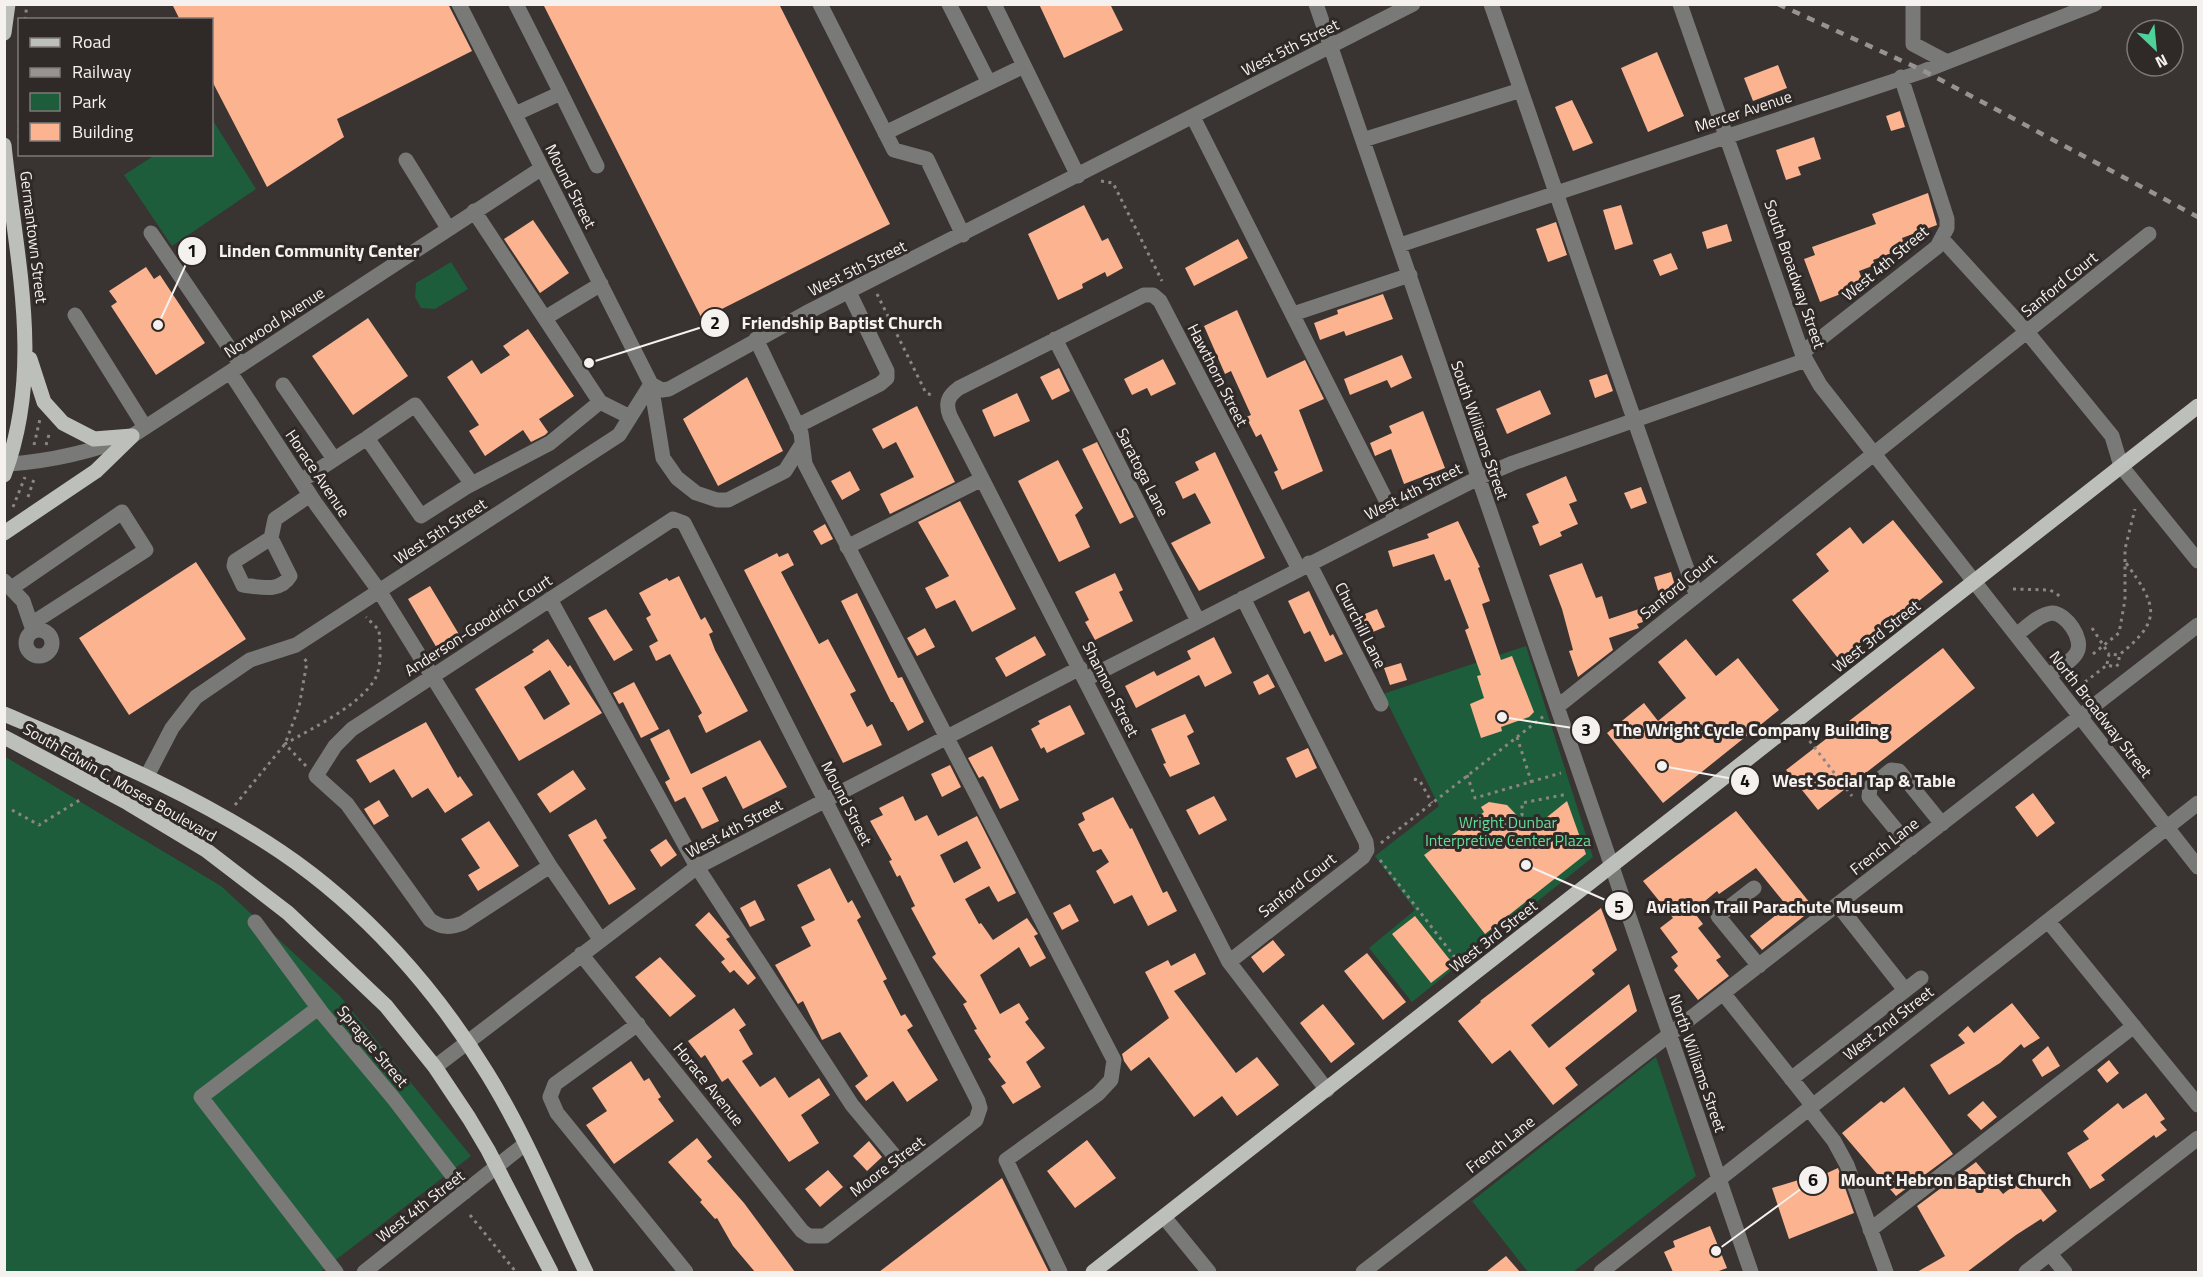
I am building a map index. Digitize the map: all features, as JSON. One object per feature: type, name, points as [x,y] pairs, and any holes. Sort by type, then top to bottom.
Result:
[{"type":"main road","points":[[4,33],[8,4]]},
{"type":"main road","name":"Germantown Street","points":[[4,145],[25,304],[26,349],[24,392],[7,469]]},
{"type":"main road","points":[[26,349],[44,402],[63,423],[94,440],[132,436]]},
{"type":"main road","name":"West 3rd Street","points":[[1094,1272],[2199,406]]},
{"type":"main road","points":[[4,533],[96,471],[132,436]]},
{"type":"main road","name":"South Edwin C. Moses Boulevard","points":[[4,714],[147,776],[225,817],[282,852],[330,889],[367,923],[418,978],[466,1042],[492,1082],[525,1144],[586,1272]]},
{"type":"main road","name":"South Edwin C. Moses Boulevard","points":[[4,737],[99,788],[206,850],[288,913],[386,1006],[435,1067],[498,1168],[551,1272]]},
{"type":"street","name":"Mound Street","points":[[459,4],[651,384],[663,458],[677,478],[696,493],[717,500],[728,500],[786,471],[802,444]]},
{"type":"street","points":[[516,4],[597,166]]},
{"type":"street","points":[[820,4],[894,150],[927,159],[963,235]]},
{"type":"street","points":[[949,4],[989,83]]},
{"type":"street","points":[[994,4],[1078,176]]},
{"type":"street","name":"South Williams Street","points":[[1316,4],[1612,866]]},
{"type":"street","name":"West 5th Street","points":[[147,776],[172,728],[196,697],[250,660],[296,645],[619,435],[651,384],[662,390],[669,389],[756,339],[1413,4]]},
{"type":"street","points":[[1491,4],[1633,421],[1696,594]]},
{"type":"street","name":"South Broadway Street","points":[[1680,4],[1804,356],[1820,385],[1975,582]]},
{"type":"street","points":[[1913,4],[1913,44],[1947,62]]},
{"type":"street","name":"Mercer Avenue","points":[[1400,244],[1947,62],[2095,4]]},
{"type":"street","points":[[885,133],[1024,66]]},
{"type":"street","name":"West 4th Street","points":[[435,1067],[600,939],[698,867],[825,800],[946,738],[1198,621],[1478,478],[1804,356],[1943,240],[1947,219],[1901,77]]},
{"type":"street","points":[[1363,140],[1521,90]]},
{"type":"street","points":[[515,114],[561,93]]},
{"type":"street","points":[[1193,117],[1396,520]]},
{"type":"street","points":[[406,160],[448,228]]},
{"type":"street","name":"Norwood Avenue","points":[[7,469],[79,454],[132,436],[542,168]]},
{"type":"street","points":[[474,211],[600,402],[630,417]]},
{"type":"street","name":"Horace Avenue","points":[[151,233],[301,481],[380,592],[431,678]]},
{"type":"street","name":"Sanford Court","points":[[1557,706],[2149,234]]},
{"type":"street","points":[[1943,240],[2027,332],[2112,436],[2121,466],[2199,561]]},
{"type":"street","points":[[1293,314],[1410,275]]},
{"type":"street","points":[[545,318],[601,284]]},
{"type":"street","points":[[797,426],[880,384],[887,378],[887,371],[849,292]]},
{"type":"street","points":[[947,401],[950,394],[958,388],[1144,294],[1153,295]]},
{"type":"street","name":"Hawthorn Street","points":[[1153,295],[1160,301],[1304,566]]},
{"type":"street","points":[[75,315],[145,427]]},
{"type":"street","points":[[756,339],[797,426],[805,464],[1114,1060],[1111,1080],[1098,1094],[1006,1160],[1060,1272]]},
{"type":"street","name":"Saratoga Lane","points":[[1055,339],[1198,621]]},
{"type":"street","points":[[283,385],[334,459]]},
{"type":"street","name":"Shannon Street","points":[[947,401],[950,416],[1229,962],[1327,1090]]},
{"type":"street","points":[[367,438],[421,516],[472,484],[550,443],[600,402]]},
{"type":"street","points":[[301,481],[415,405],[472,484]]},
{"type":"street","points":[[847,547],[982,479]]},
{"type":"street","points":[[271,538],[274,519],[313,500]]},
{"type":"street","points":[[122,512],[146,550],[32,627],[23,601],[9,584],[122,512]]},
{"type":"street","name":"Mound Street","points":[[673,519],[684,523],[978,1101],[979,1112]]},
{"type":"street","name":"Anderson-Goodrich Court","points":[[315,776],[335,746],[352,729],[673,519]]},
{"type":"street","name":"Churchill Lane","points":[[1304,566],[1381,704]]},
{"type":"street","name":"North Broadway Street","points":[[1975,582],[2199,867]]},
{"type":"street","points":[[1243,598],[1370,850]]},
{"type":"street","points":[[550,599],[698,867],[852,1105],[908,1172]]},
{"type":"street","points":[[2016,635],[2043,616],[2052,613],[2062,615],[2072,628],[2079,643],[2077,653],[2048,676]]},
{"type":"street","name":"French Lane","points":[[1363,1272],[2199,624]]},
{"type":"street","points":[[431,678],[550,866],[600,939]]},
{"type":"street","points":[[1911,848],[1869,797],[1870,787],[1891,770],[1899,771],[1942,824]]},
{"type":"street","points":[[315,776],[347,804],[430,920],[440,926],[452,927],[463,923],[550,866]]},
{"type":"street","name":"West 2nd Street","points":[[1602,1272],[2199,803]]},
{"type":"street","name":"Sanford Court","points":[[1229,962],[1370,850]]},
{"type":"street","name":"North Williams Street","points":[[1612,866],[1751,1272]]},
{"type":"street","points":[[1754,888],[1718,916],[1759,966]]},
{"type":"street","points":[[1838,904],[1905,990]]},
{"type":"street","points":[[2048,921],[2199,1105]]},
{"type":"street","name":"Sprague Street","points":[[255,922],[318,1008],[394,1099],[465,1192]]},
{"type":"street","name":"Horace Avenue","points":[[581,954],[801,1231],[809,1236]]},
{"type":"street","points":[[1791,1079],[1921,978]]},
{"type":"street","points":[[1723,993],[1791,1079],[1834,1141],[1847,1165],[1886,1272]]},
{"type":"street","points":[[318,1008],[201,1097],[336,1272]]},
{"type":"street","points":[[638,1024],[555,1084],[550,1097],[557,1113],[686,1272]]},
{"type":"street","points":[[1870,1230],[2134,1026]]},
{"type":"street","name":"Moore Street","points":[[809,1236],[825,1236],[973,1124],[979,1112]]},
{"type":"street","points":[[2026,1272],[2199,1138]]},
{"type":"street","name":"West 4th Street","points":[[364,1272],[498,1168],[525,1144]]},
{"type":"street","points":[[1164,1217],[1209,1272]]},
{"type":"street","points":[[2050,1254],[2065,1272]]},
{"type":"path","points":[[1078,176],[1113,183],[1162,281],[1153,295]]},
{"type":"path","points":[[871,281],[926,393],[947,401]]},
{"type":"path","points":[[45,446],[51,427]]},
{"type":"path","points":[[2087,658],[2119,633],[2125,600],[2125,549],[2136,507],[2130,490],[2137,485]]},
{"type":"path","points":[[2107,665],[2115,667],[2119,663],[2119,655],[2150,624],[2152,607],[2144,587],[2125,561]]},
{"type":"path","points":[[285,744],[358,699],[376,677],[380,655],[379,630],[354,609]]},
{"type":"path","points":[[225,817],[285,744],[299,707],[307,662],[296,645]]},
{"type":"path","points":[[2085,682],[2107,665],[2109,654],[2119,655]]},
{"type":"path","points":[[1470,977],[1370,850],[1557,706]]},
{"type":"path","points":[[1795,722],[1858,803]]},
{"type":"path","points":[[1517,737],[1532,784]]},
{"type":"path","points":[[285,744],[315,776]]},
{"type":"path","points":[[1467,775],[1475,798],[1532,784],[1561,773]]},
{"type":"path","points":[[1414,778],[1420,781],[1432,802]]},
{"type":"path","points":[[12,810],[39,825],[99,788]]},
{"type":"path","points":[[1516,821],[1522,815],[1522,803],[1568,794]]},
{"type":"path","points":[[470,1215],[516,1272]]},
{"type":"green space","points":[[213,121],[256,189],[172,246],[124,175],[153,156],[213,156]]},
{"type":"green space","points":[[451,262],[468,289],[435,309],[421,308],[415,297],[416,283]]},
{"type":"green space","name":"Wright Dunbar Interpretive Center Plaza","points":[[1526,646],[1593,857],[1412,1002],[1369,948],[1415,910],[1375,856],[1439,806],[1383,694]]},
{"type":"green space","points":[[4,756],[221,886],[339,995],[471,1156],[320,1272],[5,1272]]},
{"type":"green space","points":[[1656,1057],[1696,1176],[1573,1272],[1528,1272],[1472,1201]]},
{"type":"building","points":[[172,4],[448,4],[472,51],[337,119],[344,137],[267,187],[213,83],[213,18],[179,18]]},
{"type":"building","points":[[543,4],[779,4],[890,224],[702,319]]},
{"type":"building","points":[[1039,4],[1110,4],[1123,30],[1064,58]]},
{"type":"building","points":[[1657,52],[1684,116],[1648,132],[1621,68]]},
{"type":"building","points":[[1778,65],[1787,88],[1753,101],[1744,78]]},
{"type":"building","points":[[1572,100],[1593,143],[1573,151],[1555,107]]},
{"type":"building","points":[[1900,111],[1905,127],[1891,131],[1886,116]]},
{"type":"building","points":[[1814,137],[1821,159],[1798,167],[1801,175],[1786,180],[1776,150]]},
{"type":"building","points":[[1928,193],[1937,225],[1902,238],[1905,248],[1873,260],[1875,265],[1859,271],[1864,285],[1820,302],[1804,259],[1815,255],[1812,247],[1876,224],[1872,214]]},
{"type":"building","points":[[1084,205],[1102,241],[1108,238],[1123,268],[1107,277],[1105,272],[1082,284],[1083,288],[1058,300],[1028,234]]},
{"type":"building","points":[[1621,205],[1633,244],[1615,250],[1603,210]]},
{"type":"building","points":[[533,220],[569,273],[540,293],[504,239]]},
{"type":"building","points":[[1556,222],[1567,255],[1548,262],[1536,229]]},
{"type":"building","points":[[1727,224],[1732,241],[1707,249],[1702,232]]},
{"type":"building","points":[[1238,239],[1248,258],[1194,286],[1185,268]]},
{"type":"building","points":[[1671,253],[1678,269],[1660,276],[1653,260]]},
{"type":"building","points":[[146,267],[154,279],[160,275],[205,343],[156,375],[111,306],[117,302],[109,291]]},
{"type":"building","points":[[1383,294],[1393,319],[1346,336],[1344,331],[1320,340],[1314,323],[1338,314],[1337,310]]},
{"type":"building","points":[[1237,310],[1267,378],[1305,360],[1324,399],[1299,410],[1323,471],[1282,490],[1274,472],[1278,470],[1261,434],[1256,437],[1246,417],[1251,415],[1231,371],[1225,374],[1204,326]]},
{"type":"building","points":[[368,318],[408,376],[353,415],[312,356]]},
{"type":"building","points":[[528,329],[574,396],[539,419],[548,432],[545,435],[531,442],[523,430],[485,456],[469,431],[479,425],[447,377],[472,360],[481,374],[510,355],[503,346]]},
{"type":"building","points":[[1402,355],[1412,378],[1391,388],[1387,380],[1350,395],[1344,379]]},
{"type":"building","points":[[1163,359],[1176,384],[1151,396],[1147,388],[1132,395],[1124,379]]},
{"type":"building","points":[[1059,368],[1070,391],[1052,400],[1040,377]]},
{"type":"building","points":[[1607,374],[1613,391],[1595,398],[1589,380]]},
{"type":"building","points":[[747,377],[783,451],[718,486],[683,419]]},
{"type":"building","points":[[1540,390],[1551,414],[1507,434],[1496,409]]},
{"type":"building","points":[[1017,393],[1030,421],[994,437],[982,410]]},
{"type":"building","points":[[917,406],[955,482],[890,514],[880,494],[914,477],[896,442],[883,449],[872,429]]},
{"type":"building","points":[[1423,411],[1445,468],[1404,484],[1391,449],[1375,456],[1370,443],[1392,433],[1389,426]]},
{"type":"building","points":[[1097,442],[1134,517],[1120,524],[1082,449]]},
{"type":"building","points":[[1215,452],[1265,558],[1199,591],[1171,543],[1211,523],[1195,493],[1183,499],[1175,482],[1199,470],[1195,462]]},
{"type":"building","points":[[1058,460],[1083,508],[1075,515],[1090,547],[1059,562],[1018,481]]},
{"type":"building","points":[[850,471],[860,490],[842,500],[831,481]]},
{"type":"building","points":[[1566,476],[1577,501],[1569,504],[1578,524],[1560,532],[1562,536],[1540,546],[1532,526],[1539,523],[1526,494]]},
{"type":"building","points":[[1641,487],[1647,503],[1631,509],[1624,493]]},
{"type":"building","points":[[960,501],[1016,609],[972,632],[955,600],[936,609],[925,588],[949,576],[918,522]]},
{"type":"building","points":[[1893,520],[1943,582],[1841,662],[1792,600],[1829,571],[1816,554],[1850,527],[1863,544]]},
{"type":"building","points":[[1458,521],[1480,567],[1478,568],[1490,601],[1482,604],[1501,660],[1512,656],[1534,712],[1529,717],[1501,727],[1502,731],[1481,738],[1470,704],[1484,698],[1477,676],[1481,675],[1465,630],[1469,628],[1450,579],[1445,581],[1434,554],[1393,567],[1388,551],[1429,538],[1427,534]]},
{"type":"building","points":[[825,524],[833,539],[821,545],[813,531]]},
{"type":"building","points":[[777,553],[779,557],[788,553],[794,565],[781,572],[819,644],[828,639],[856,691],[850,694],[867,727],[872,724],[882,745],[843,763],[744,570]]},
{"type":"building","points":[[196,562],[246,639],[129,715],[79,638]]},
{"type":"building","points":[[1582,563],[1596,598],[1602,596],[1609,619],[1639,609],[1643,622],[1637,624],[1639,628],[1609,638],[1613,650],[1578,677],[1569,651],[1573,650],[1562,609],[1549,575]]},
{"type":"building","points":[[1671,572],[1676,589],[1659,594],[1654,577]]},
{"type":"building","points":[[1115,573],[1123,590],[1119,592],[1133,621],[1095,640],[1085,622],[1089,620],[1075,592]]},
{"type":"building","points":[[679,576],[701,620],[705,617],[713,632],[709,634],[715,650],[748,711],[706,733],[698,716],[702,713],[670,654],[656,661],[649,646],[658,641],[646,618],[651,615],[639,593],[667,578],[669,581]]},
{"type":"building","points":[[430,586],[460,636],[438,650],[408,599]]},
{"type":"building","points":[[1309,591],[1330,636],[1333,634],[1343,654],[1325,662],[1310,631],[1304,634],[1288,601]]},
{"type":"building","points":[[857,593],[898,678],[902,677],[924,722],[908,731],[891,702],[841,601]]},
{"type":"building","points":[[606,609],[633,650],[614,661],[588,618]]},
{"type":"building","points":[[1377,609],[1385,627],[1368,634],[1360,616]]},
{"type":"building","points":[[925,628],[935,647],[917,656],[907,638]]},
{"type":"building","points":[[1035,636],[1046,655],[1006,677],[995,658]]},
{"type":"building","points":[[1214,637],[1232,673],[1205,687],[1199,675],[1136,708],[1125,686],[1154,671],[1157,676],[1191,659],[1187,651]]},
{"type":"building","points":[[548,639],[568,667],[570,665],[602,713],[519,761],[475,689],[534,652],[532,650]],"holes":[[[550,670],[570,704],[544,720],[524,687]]]},
{"type":"building","points":[[1686,639],[1716,676],[1738,658],[1779,710],[1663,803],[1607,733],[1644,703],[1658,721],[1686,698],[1658,662]]},
{"type":"building","points":[[1943,648],[1975,688],[1818,810],[1786,770]]},
{"type":"building","points":[[1401,663],[1407,680],[1390,685],[1384,668]]},
{"type":"building","points":[[1268,674],[1275,687],[1259,695],[1253,682]]},
{"type":"building","points":[[634,682],[659,729],[641,738],[623,702],[619,704],[613,693]]},
{"type":"building","points":[[1070,705],[1085,734],[1047,753],[1044,747],[1041,749],[1031,729],[1040,724],[1038,721]]},
{"type":"building","points":[[1185,714],[1194,732],[1187,736],[1200,764],[1170,777],[1151,729]]},
{"type":"building","points":[[426,722],[458,778],[460,776],[473,795],[445,813],[428,788],[412,798],[394,769],[370,783],[356,760]]},
{"type":"building","points":[[669,729],[691,774],[760,740],[787,787],[743,809],[726,776],[702,788],[719,821],[702,829],[685,797],[675,802],[665,782],[670,779],[650,739]]},
{"type":"building","points":[[992,746],[1019,800],[1000,809],[986,780],[983,776],[979,778],[968,758]]},
{"type":"building","points":[[1308,748],[1317,768],[1296,778],[1286,758]]},
{"type":"building","points":[[950,765],[961,787],[942,797],[931,774]]},
{"type":"building","points":[[573,770],[586,789],[550,813],[537,794]]},
{"type":"building","points":[[2033,793],[2055,823],[2037,837],[2015,807]]},
{"type":"building","points":[[903,796],[915,821],[927,815],[938,836],[977,816],[1016,893],[998,902],[989,886],[965,899],[979,924],[981,923],[993,940],[1027,918],[1038,934],[1034,936],[1046,958],[1030,967],[1019,947],[980,975],[1000,1014],[1019,1003],[1029,1019],[1025,1022],[1045,1048],[1026,1062],[1041,1087],[1013,1104],[1001,1086],[1006,1083],[988,1059],[991,1057],[974,1030],[977,1029],[963,1004],[967,1002],[932,957],[936,954],[911,908],[915,906],[900,875],[897,877],[889,861],[892,860],[870,821],[883,815],[879,808]],"holes":[[[967,841],[981,868],[954,883],[940,855]]]},
{"type":"building","points":[[1214,796],[1227,820],[1199,835],[1186,810]]},
{"type":"building","points":[[1113,797],[1130,829],[1132,828],[1163,893],[1167,891],[1177,911],[1148,926],[1132,895],[1114,904],[1096,871],[1109,862],[1101,849],[1093,852],[1078,824],[1085,820],[1082,813]]},
{"type":"building","points":[[379,800],[389,816],[374,825],[364,809]]},
{"type":"building","points":[[1567,801],[1586,854],[1485,934],[1424,855],[1484,812],[1481,807],[1489,802],[1507,805],[1531,830]]},
{"type":"building","points":[[1736,811],[1814,908],[1762,950],[1750,936],[1787,906],[1756,868],[1719,894],[1717,891],[1693,911],[1703,924],[1698,928],[1721,957],[1716,960],[1729,976],[1698,1000],[1674,970],[1678,966],[1671,957],[1678,952],[1660,928],[1673,918],[1643,881]]},
{"type":"building","points":[[596,819],[607,838],[603,840],[636,889],[609,905],[568,835]]},
{"type":"building","points":[[489,821],[519,866],[478,891],[468,875],[480,868],[461,839]]},
{"type":"building","points":[[666,839],[677,855],[661,867],[650,850]]},
{"type":"building","points":[[830,868],[848,903],[852,900],[861,917],[857,920],[887,979],[883,981],[901,1016],[905,1014],[913,1026],[907,1030],[938,1080],[907,1102],[893,1081],[866,1101],[855,1086],[868,1076],[840,1032],[822,1040],[803,1001],[798,1004],[775,965],[811,946],[801,927],[815,920],[797,885]]},
{"type":"building","points":[[755,900],[765,920],[750,927],[740,908]]},
{"type":"building","points":[[1070,904],[1079,921],[1062,930],[1053,913]]},
{"type":"building","points":[[1601,908],[1617,950],[1592,970],[1595,974],[1531,1025],[1549,1048],[1629,984],[1637,1011],[1565,1068],[1578,1085],[1553,1105],[1510,1050],[1492,1064],[1458,1021],[1480,1001]]},
{"type":"building","points":[[709,912],[730,937],[726,939],[756,978],[748,985],[734,970],[730,973],[721,962],[725,959],[695,925]]},
{"type":"building","points":[[1415,916],[1454,965],[1431,983],[1392,934]]},
{"type":"building","points":[[1273,940],[1285,955],[1263,973],[1251,957]]},
{"type":"building","points":[[1195,953],[1206,974],[1174,991],[1236,1073],[1257,1057],[1279,1085],[1237,1116],[1222,1096],[1194,1117],[1149,1057],[1131,1071],[1122,1054],[1169,1018],[1145,972],[1168,960],[1171,966]]},
{"type":"building","points":[[1367,953],[1406,1002],[1383,1020],[1344,971]]},
{"type":"building","points":[[660,957],[696,996],[670,1017],[635,977]]},
{"type":"building","points":[[2012,1003],[2040,1038],[2024,1048],[2021,1044],[2000,1063],[1949,1095],[1930,1065],[1965,1043],[1958,1035],[1968,1026],[1974,1033]]},
{"type":"building","points":[[1323,1004],[1355,1044],[1331,1063],[1300,1023]]},
{"type":"building","points":[[734,1008],[746,1025],[739,1030],[753,1054],[742,1061],[760,1087],[775,1077],[789,1098],[819,1078],[830,1095],[801,1115],[819,1143],[789,1162],[728,1078],[722,1082],[705,1055],[701,1058],[688,1041]]},
{"type":"building","points":[[2048,1046],[2060,1066],[2042,1077],[2032,1060]]},
{"type":"building","points":[[2109,1060],[2119,1073],[2107,1083],[2097,1070]]},
{"type":"building","points":[[631,1061],[644,1081],[649,1078],[661,1097],[658,1099],[674,1121],[614,1164],[586,1125],[607,1111],[592,1088]]},
{"type":"building","points":[[1904,1087],[1953,1154],[1896,1196],[1842,1133],[1881,1101],[1884,1103]]},
{"type":"building","points":[[2146,1093],[2165,1119],[2160,1122],[2167,1130],[2156,1138],[2154,1135],[2101,1175],[2105,1180],[2090,1189],[2067,1153],[2089,1139],[2083,1131],[2118,1103],[2123,1109]]},
{"type":"building","points":[[1983,1101],[1997,1117],[1981,1130],[1967,1115]]},
{"type":"building","points":[[697,1138],[712,1157],[707,1161],[744,1203],[795,1272],[755,1272],[733,1246],[717,1218],[715,1219],[700,1202],[702,1200],[668,1162]]},
{"type":"building","points":[[1087,1140],[1116,1178],[1075,1208],[1047,1171]]},
{"type":"building","points":[[869,1141],[882,1157],[867,1171],[853,1156]]},
{"type":"building","points":[[1976,1162],[2003,1194],[2029,1174],[2057,1211],[2043,1222],[2041,1219],[2016,1235],[1967,1272],[1917,1272],[1945,1256],[1917,1206]]},
{"type":"building","points":[[1838,1168],[1854,1213],[1789,1239],[1772,1188],[1815,1175],[1816,1178]]},
{"type":"building","points":[[828,1170],[843,1187],[820,1207],[805,1189]]},
{"type":"building","points":[[1002,1178],[1049,1272],[879,1272]]},
{"type":"building","points":[[1710,1226],[1727,1268],[1716,1272],[1673,1272],[1664,1252],[1675,1247],[1673,1241]]},
{"type":"building","points":[[1506,1256],[1520,1272],[1486,1272]]},
{"type":"railway","points":[[1778,4],[1924,71],[2198,217]]},
{"type":"place","name":"Linden Community Center","points":[[158,325]]},
{"type":"place","name":"Friendship Baptist Church","points":[[589,363]]},
{"type":"place","name":"The Wright Cycle Company Building","points":[[1502,717]]},
{"type":"place","name":"West Social Tap & Table","points":[[1662,766]]},
{"type":"place","name":"Aviation Trail Parachute Museum","points":[[1526,865]]},
{"type":"place","name":"Mount Hebron Baptist Church","points":[[1716,1251]]}]
